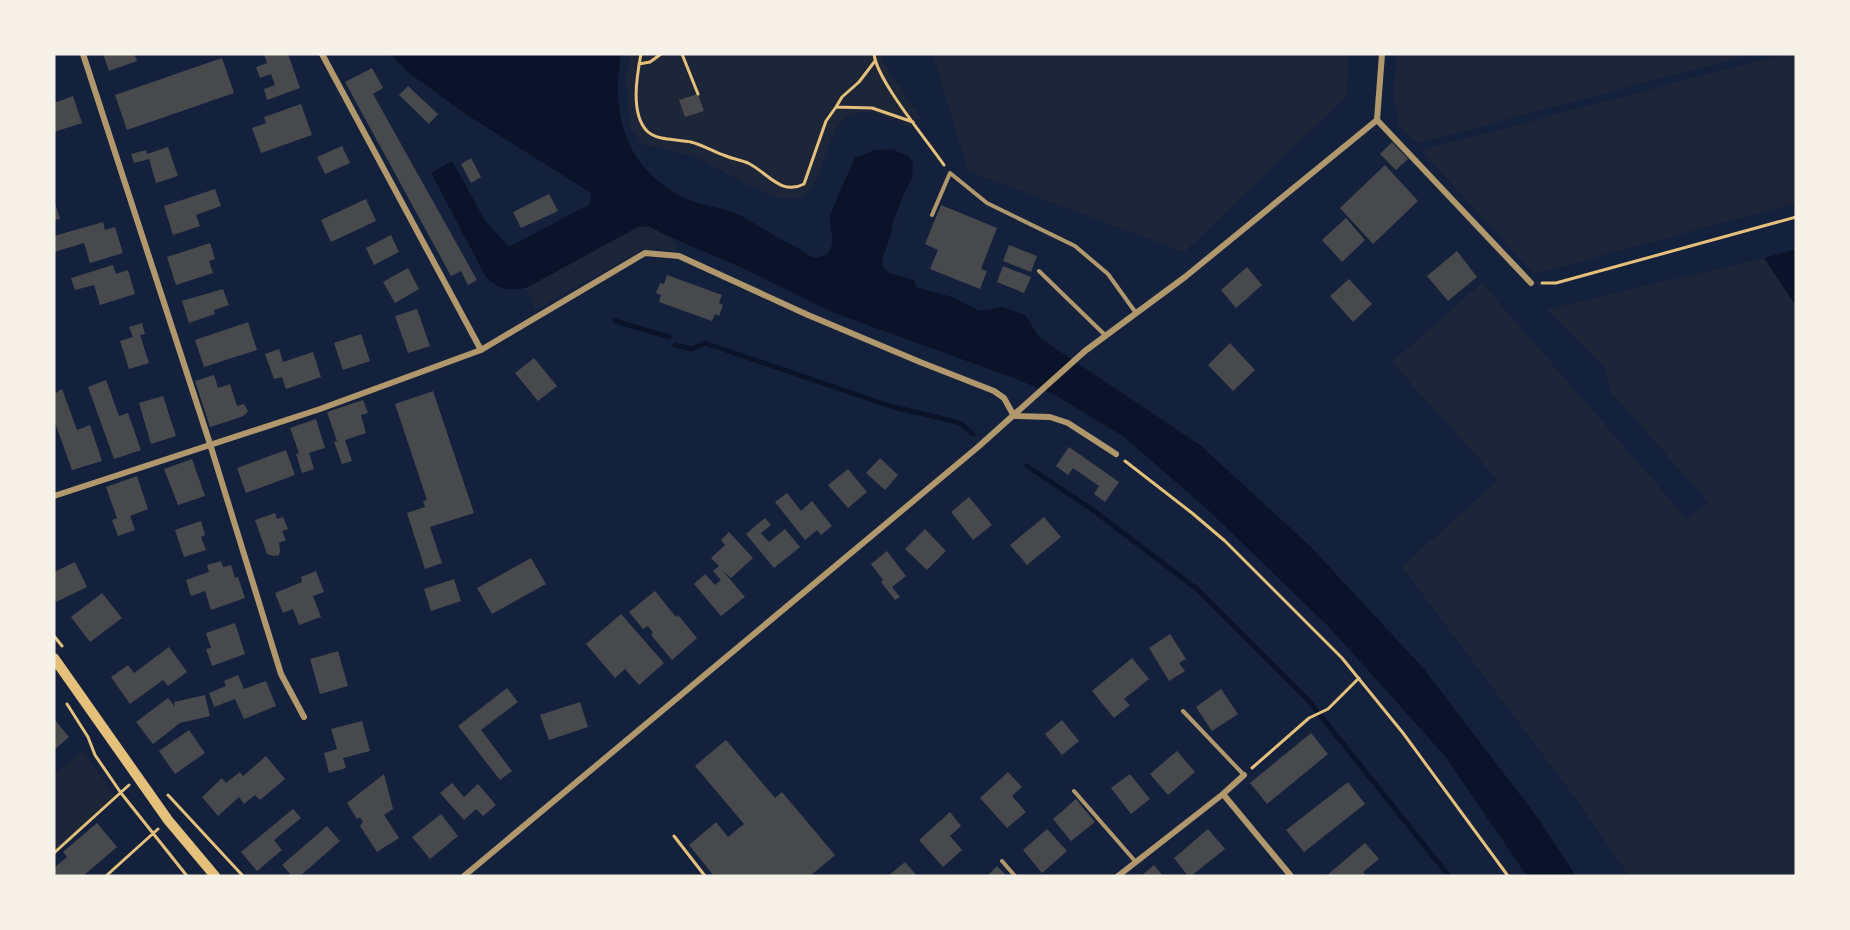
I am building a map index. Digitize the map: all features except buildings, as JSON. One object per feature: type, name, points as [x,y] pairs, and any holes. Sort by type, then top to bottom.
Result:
[{"type":"main road","points":[[54,658],[168,820],[215,876]]},
{"type":"street","points":[[83,54],[210,444],[281,674],[304,717]]},
{"type":"street","points":[[322,54],[481,350]]},
{"type":"street","points":[[464,876],[472,874],[1014,416],[1084,351],[1185,277],[1377,120],[1382,54]]},
{"type":"street","points":[[1377,120],[1531,283]]},
{"type":"street","points":[[54,496],[320,408],[481,350],[645,253],[679,256],[808,315],[920,363],[994,391],[1004,398],[1014,416]]},
{"type":"street","points":[[1014,416],[1050,417],[1068,423],[1116,454]]},
{"type":"street","points":[[1118,876],[1244,775]]},
{"type":"street","points":[[1223,794],[1291,876]]},
{"type":"lane","points":[[932,215],[950,173],[987,203],[1075,246],[1108,274],[1136,313]]},
{"type":"lane","points":[[1040,271],[1105,335]]},
{"type":"lane","points":[[1183,711],[1244,775]]},
{"type":"lane","points":[[1074,791],[1135,861]]},
{"type":"lane","points":[[1002,861],[1015,876]]},
{"type":"path","points":[[641,54],[637,104],[641,122],[647,132],[657,137],[693,143],[747,163],[785,188],[795,188],[804,184],[826,121],[842,97],[859,82],[875,61]]},
{"type":"path","points":[[639,64],[650,62],[661,54]]},
{"type":"path","points":[[682,54],[698,94]]},
{"type":"path","points":[[874,54],[882,78],[950,173]]},
{"type":"path","points":[[836,107],[872,108],[913,122]]},
{"type":"path","points":[[1531,283],[1556,283],[1796,217]]},
{"type":"path","points":[[1116,454],[1225,541],[1342,658],[1403,733],[1508,876]]},
{"type":"path","points":[[54,636],[66,653]]},
{"type":"path","points":[[1244,775],[1313,716],[1326,710],[1359,678]]},
{"type":"path","points":[[66,702],[88,737],[95,755],[121,793],[187,876]]},
{"type":"path","points":[[54,853],[137,778]]},
{"type":"path","points":[[163,792],[173,799],[243,876]]},
{"type":"path","points":[[106,876],[168,820]]},
{"type":"path","points":[[674,836],[705,876]]},
{"type":"shaded area","points":[[390,54],[621,54],[618,97],[621,117],[634,153],[646,169],[680,196],[742,216],[814,257],[825,255],[830,250],[832,245],[831,214],[855,158],[875,150],[892,149],[908,156],[913,163],[912,178],[903,195],[882,261],[889,273],[914,280],[916,287],[952,297],[980,311],[1003,307],[1025,315],[1040,338],[1200,445],[1311,547],[1423,668],[1538,818],[1576,876],[1527,876],[1445,756],[1330,628],[1207,509],[1124,437],[1055,395],[834,313],[747,270],[648,226],[638,227],[526,288],[509,289],[495,285],[486,277],[431,173],[452,161],[486,222],[509,247],[590,204],[591,193],[467,115],[409,73]]},
{"type":"shaded area","points":[[631,54],[882,54],[882,60],[922,120],[910,127],[877,114],[855,113],[843,121],[834,133],[816,180],[808,191],[797,198],[774,196],[695,157],[642,144],[630,126],[626,75]]},
{"type":"shaded area","points":[[933,54],[1349,54],[1346,97],[1184,252],[968,171]]},
{"type":"shaded area","points":[[1397,54],[1752,54],[1418,143],[1398,125],[1399,115],[1393,97]]},
{"type":"shaded area","points":[[1783,54],[1796,54],[1796,203],[1534,274],[1423,150]]},
{"type":"shaded area","points":[[648,226],[672,237],[678,252],[658,249],[640,251],[535,310],[526,288],[638,227]]},
{"type":"shaded area","points":[[1796,249],[1796,306],[1764,258]]},
{"type":"shaded area","points":[[1764,258],[1796,306],[1796,876],[1629,876],[1577,800],[1402,567],[1498,480],[1392,362],[1482,283],[1686,518],[1709,503],[1611,392],[1605,367],[1547,309]]},
{"type":"shaded area","points":[[83,751],[115,796],[54,852],[54,774]]},
{"type":"pier","points":[[907,187],[908,190],[895,225],[897,230],[885,261],[890,270],[915,277],[914,280],[889,273],[883,267],[882,261],[894,230],[892,225]]},
{"type":"waterway","points":[[615,321],[669,337]]},
{"type":"waterway","points":[[675,345],[692,349],[705,343],[890,406],[960,423],[973,434]]},
{"type":"waterway","points":[[1027,466],[1090,508],[1197,589],[1308,700],[1449,876]]}]
